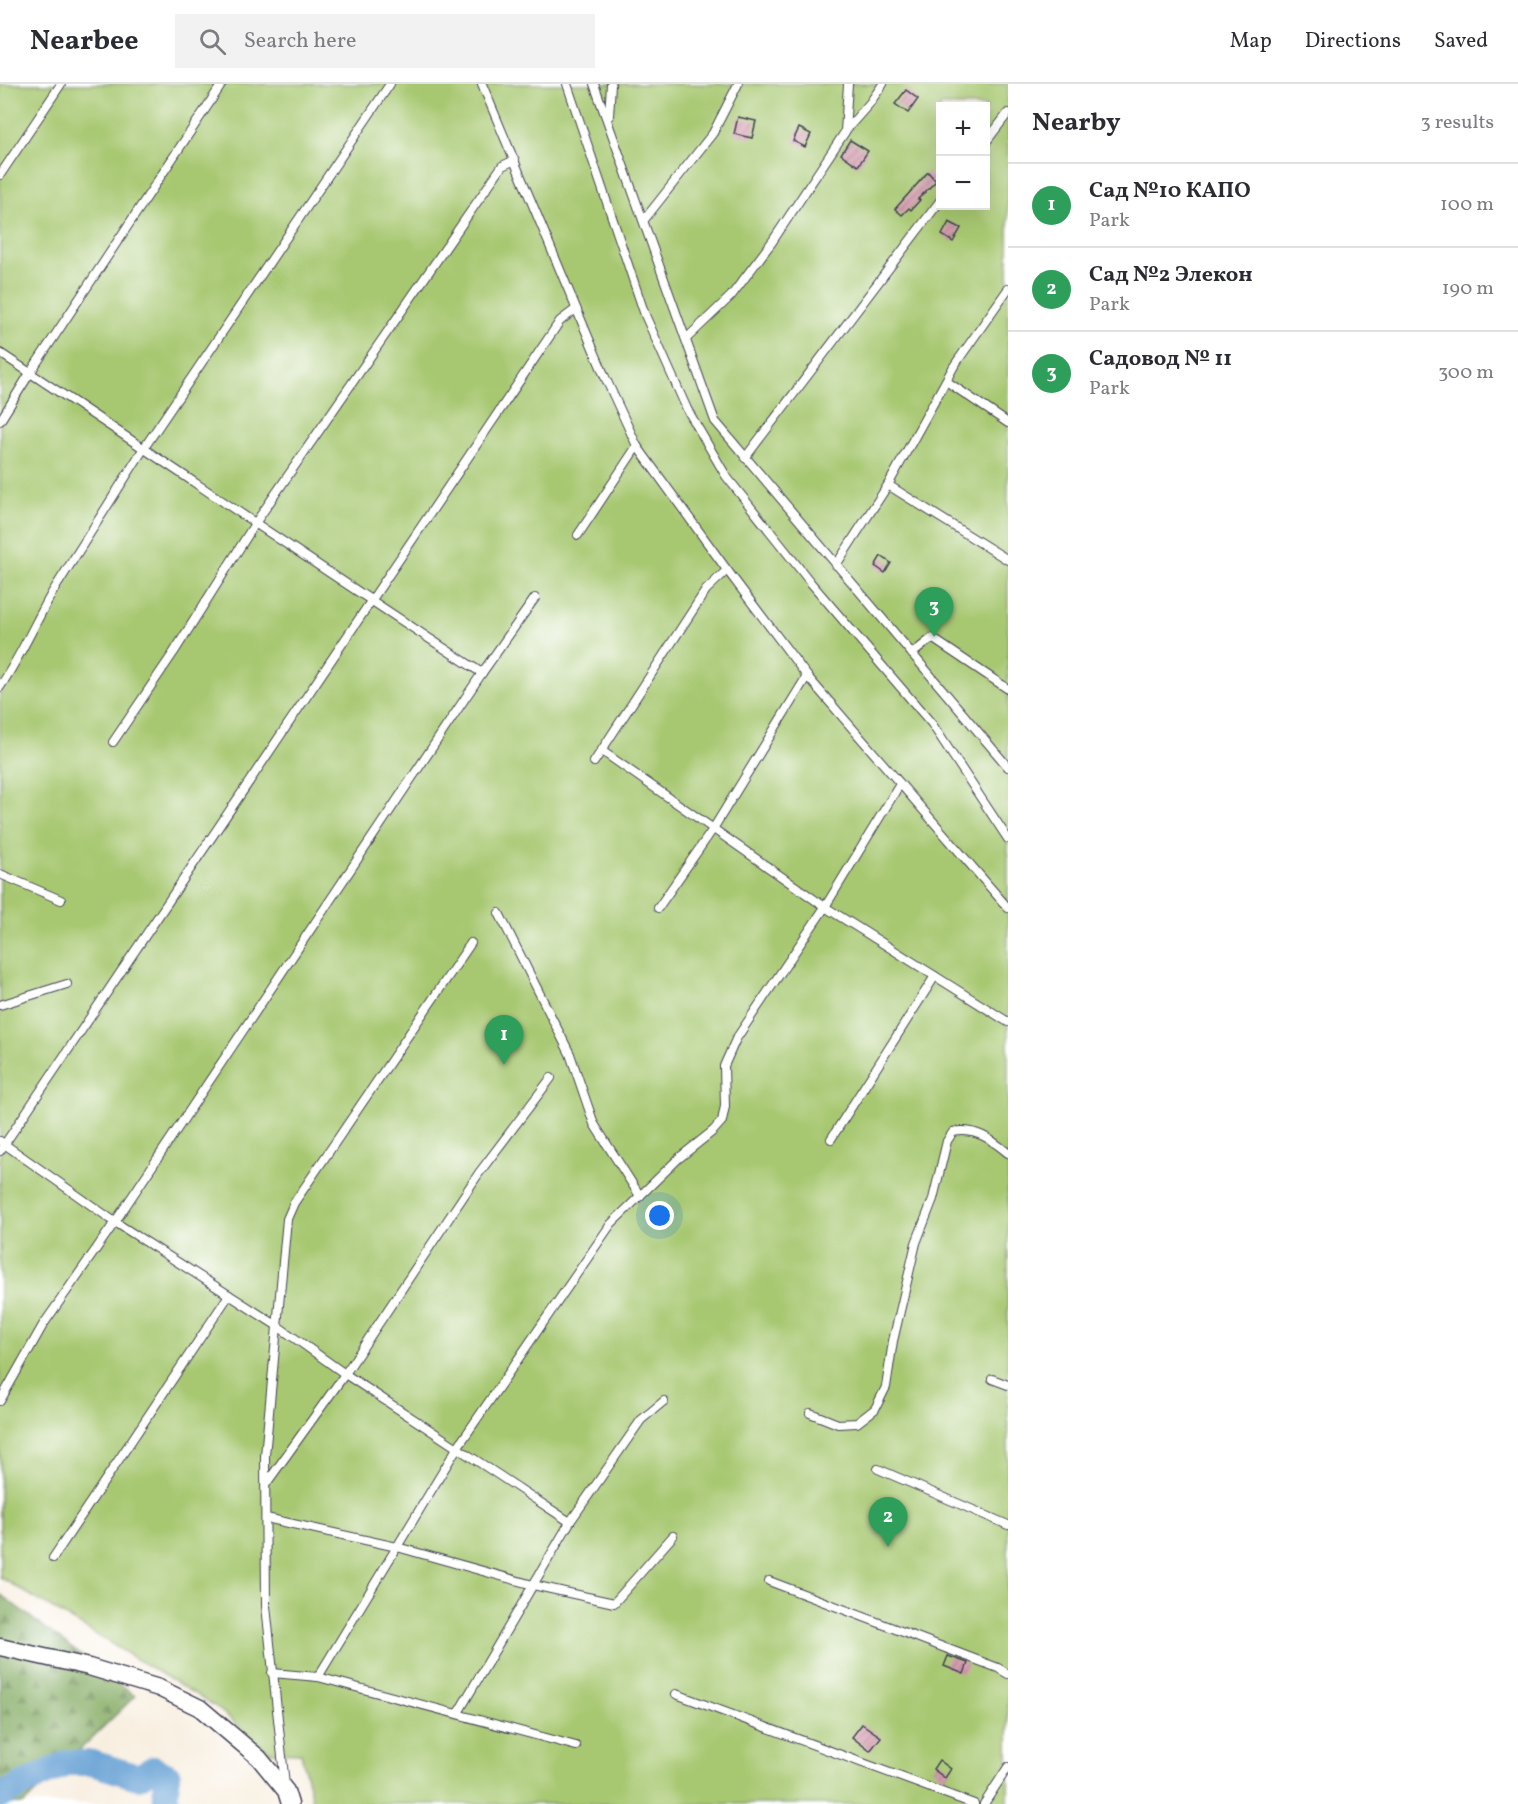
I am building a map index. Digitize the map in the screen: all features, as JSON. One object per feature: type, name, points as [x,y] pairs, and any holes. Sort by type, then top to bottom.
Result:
[{"type":"street","points":[[0,1647],[89,1667],[159,1688],[200,1708],[259,1758],[288,1798]]},
{"type":"lane","points":[[0,175],[61,84]]},
{"type":"lane","points":[[0,421],[222,84]]},
{"type":"lane","points":[[0,687],[21,654],[52,593],[144,448],[390,84]]},
{"type":"lane","points":[[482,84],[576,309],[638,446],[807,676],[1008,908]]},
{"type":"lane","points":[[567,84],[645,315],[687,409],[720,466],[811,583],[932,724],[1008,839]]},
{"type":"lane","points":[[594,84],[715,421],[1008,767]]},
{"type":"lane","points":[[608,120],[611,84]]},
{"type":"lane","points":[[644,220],[713,133],[738,84]]},
{"type":"lane","points":[[845,132],[848,84]]},
{"type":"lane","points":[[686,339],[731,296],[772,242],[845,132],[883,84]]},
{"type":"lane","points":[[990,137],[1008,113]]},
{"type":"lane","points":[[113,742],[174,652],[256,522],[502,166],[515,160]]},
{"type":"lane","points":[[745,458],[936,206]]},
{"type":"lane","points":[[836,565],[888,485],[954,366],[1008,289]]},
{"type":"lane","points":[[570,1522],[345,1374],[279,1326],[115,1222],[2,1145],[560,321],[576,309]]},
{"type":"lane","points":[[0,353],[482,673]]},
{"type":"lane","points":[[946,381],[1008,423]]},
{"type":"lane","points":[[578,536],[638,446]]},
{"type":"lane","points":[[888,485],[1008,560]]},
{"type":"lane","points":[[594,762],[706,590],[728,570]]},
{"type":"lane","points":[[0,1401],[43,1325],[115,1222],[482,673],[535,598]]},
{"type":"lane","points":[[912,654],[932,638],[1008,689]]},
{"type":"lane","points":[[658,908],[713,829],[807,676]]},
{"type":"lane","points":[[602,751],[825,907],[1008,1022]]},
{"type":"lane","points":[[318,1677],[457,1448],[610,1224],[679,1158],[723,1121],[724,1066],[736,1039],[825,907],[900,784]]},
{"type":"lane","points":[[0,874],[60,900]]},
{"type":"lane","points":[[499,913],[570,1054],[594,1124],[640,1196]]},
{"type":"lane","points":[[288,1798],[266,1606],[266,1456],[287,1219],[294,1203],[471,943]]},
{"type":"lane","points":[[831,1139],[935,976]]},
{"type":"lane","points":[[0,1005],[67,984]]},
{"type":"lane","points":[[266,1484],[345,1374],[479,1173],[551,1078]]},
{"type":"lane","points":[[810,1413],[838,1424],[857,1423],[875,1409],[879,1402],[886,1387],[893,1341],[916,1243],[933,1200],[947,1141],[953,1132],[963,1129],[974,1131],[996,1143],[1008,1154]]},
{"type":"lane","points":[[53,1558],[229,1295]]},
{"type":"lane","points":[[992,1379],[1008,1385]]},
{"type":"lane","points":[[458,1713],[570,1522],[640,1420],[664,1401]]},
{"type":"lane","points":[[878,1469],[1008,1525]]},
{"type":"lane","points":[[266,1518],[397,1547],[533,1585],[614,1603],[673,1536]]},
{"type":"lane","points":[[769,1581],[998,1668],[1008,1674]]},
{"type":"lane","points":[[272,1673],[318,1677],[576,1746]]},
{"type":"lane","points":[[676,1694],[974,1804]]},
{"type":"lane","points":[[984,1804],[1008,1767]]},
{"type":"green space","points":[[0,84],[1008,84],[1008,1804],[313,1804],[301,1753],[270,1752],[215,1706],[0,1577]]},
{"type":"green space","points":[[0,1594],[135,1696],[24,1804],[0,1804]]},
{"type":"building","points":[[906,90],[918,99],[908,113],[895,104]]},
{"type":"building","points":[[738,117],[756,121],[752,138],[734,134]]},
{"type":"building","points":[[799,128],[811,134],[805,147],[793,141]]},
{"type":"building","points":[[850,140],[868,151],[858,166],[841,154]]},
{"type":"building","points":[[928,172],[936,181],[918,199],[920,200],[911,210],[909,208],[902,215],[895,209]]},
{"type":"building","points":[[949,222],[961,228],[953,242],[942,235]]},
{"type":"building","points":[[881,556],[891,563],[885,573],[875,566]]},
{"type":"building","points":[[948,1656],[968,1663],[964,1674],[944,1666]]},
{"type":"building","points":[[862,1724],[881,1737],[870,1751],[852,1737]]},
{"type":"building","points":[[939,1760],[951,1769],[945,1778],[933,1769]]},
{"type":"waterway","points":[[0,1796],[67,1763],[92,1763],[138,1777],[153,1769],[168,1776],[165,1795],[168,1804]]},
{"type":"place","name":"Садовод № 11","points":[[934,637]]},
{"type":"place","name":"Сад №10 КАПО","points":[[504,1065]]},
{"type":"place","name":"Сад №2 Элекон","points":[[888,1547]]}]
